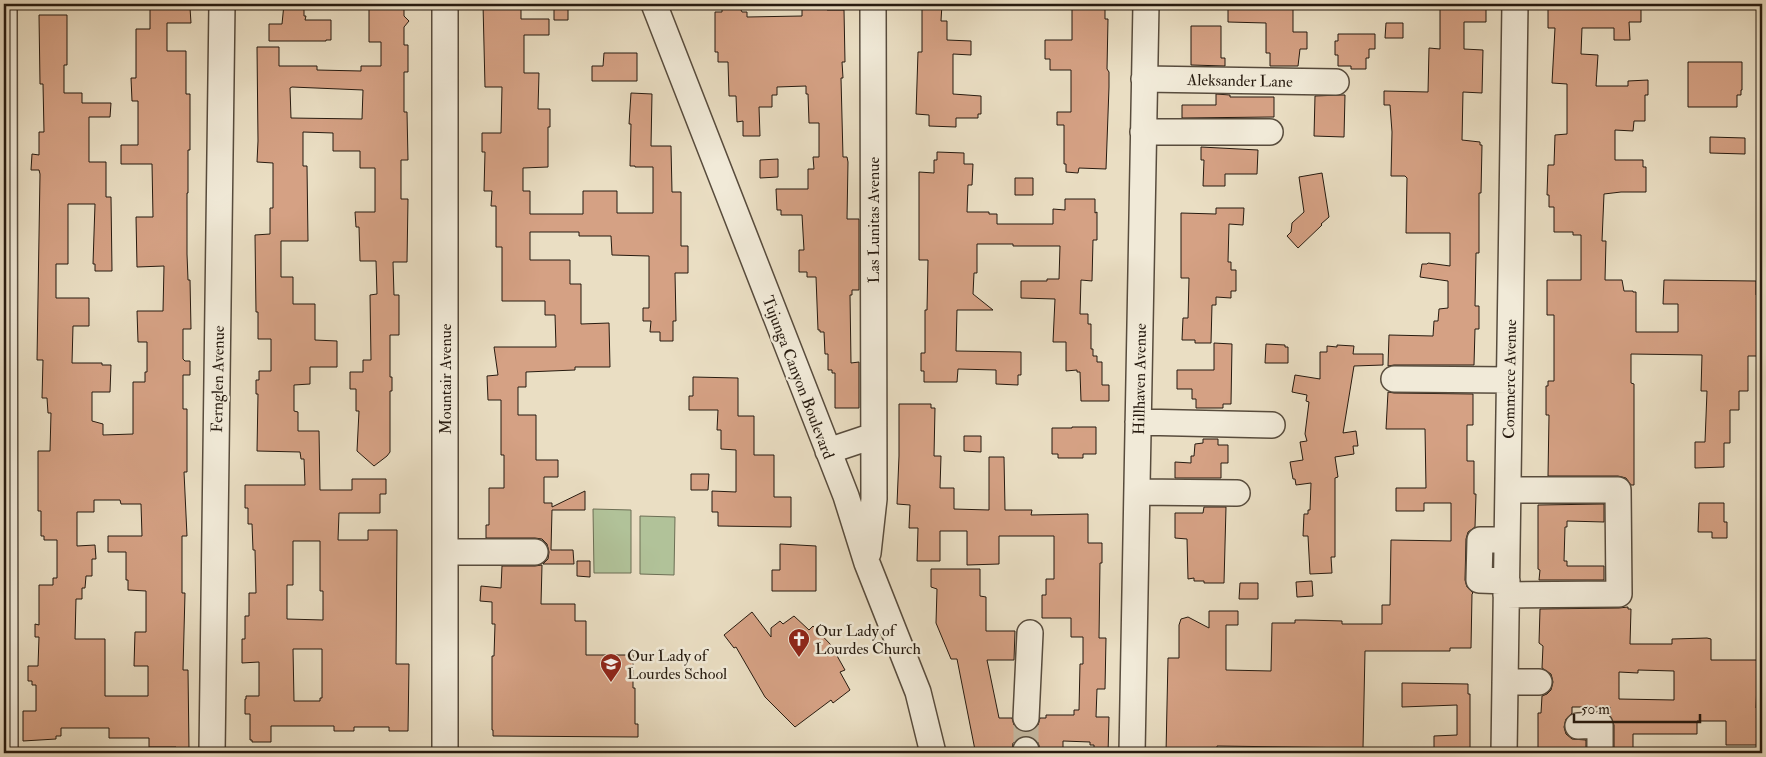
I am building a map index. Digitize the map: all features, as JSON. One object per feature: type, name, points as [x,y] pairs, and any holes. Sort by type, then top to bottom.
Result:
[{"type":"street","points":[[4,4],[5,753]]},
{"type":"street","name":"Fernglen Avenue","points":[[212,753],[222,4]]},
{"type":"street","name":"Mountair Avenue","points":[[445,4],[445,753]]},
{"type":"street","name":"Tujunga Canyon Boulevard","points":[[654,4],[846,496],[867,563],[918,692],[933,753]]},
{"type":"street","name":"Las Lunitas Avenue","points":[[867,563],[874,499],[873,4]]},
{"type":"street","name":"Hillhaven Avenue","points":[[1132,753],[1146,4]]},
{"type":"street","name":"Commerce Avenue","points":[[1504,753],[1515,4]]},
{"type":"street","name":"Aleksander Lane","points":[[1144,79],[1336,82]]},
{"type":"street","points":[[1143,132],[1270,132]]},
{"type":"street","points":[[1394,379],[1509,380]]},
{"type":"street","points":[[1138,422],[1272,426]]},
{"type":"street","points":[[828,451],[873,436]]},
{"type":"street","points":[[1507,588],[1619,594],[1618,490],[1508,490]]},
{"type":"street","points":[[1137,492],[1237,493]]},
{"type":"street","points":[[445,552],[535,552]]},
{"type":"street","points":[[1026,718],[1030,633]]},
{"type":"street","points":[[1505,682],[1539,682]]},
{"type":"street","points":[[1578,726],[1600,725],[1600,753]]},
{"type":"green space","points":[[593,509],[631,510],[631,573],[594,573]]},
{"type":"green space","points":[[640,516],[675,517],[674,575],[640,574]]},
{"type":"building","points":[[150,4],[180,4],[180,8],[190,8],[191,23],[167,23],[167,51],[186,51],[186,94],[190,94],[187,254],[188,280],[190,280],[191,329],[183,329],[183,359],[190,361],[190,375],[183,375],[183,409],[187,409],[187,472],[184,472],[187,536],[182,536],[182,593],[185,593],[183,670],[188,670],[189,750],[176,750],[176,747],[149,747],[149,738],[109,738],[109,728],[61,728],[61,736],[56,736],[56,739],[23,741],[23,711],[36,711],[36,685],[32,685],[32,681],[28,681],[28,666],[38,666],[39,637],[35,637],[35,624],[39,625],[39,585],[53,585],[53,578],[57,578],[57,540],[44,540],[44,536],[41,536],[41,511],[38,511],[38,451],[50,451],[51,413],[48,413],[47,398],[42,398],[43,360],[37,360],[40,174],[39,170],[31,170],[32,154],[39,155],[39,132],[44,132],[43,84],[40,84],[39,15],[67,15],[67,65],[64,65],[64,93],[82,93],[82,103],[111,103],[110,117],[89,117],[89,162],[106,162],[106,197],[111,197],[112,271],[95,271],[95,264],[93,264],[95,204],[68,204],[68,264],[56,264],[56,298],[89,298],[89,326],[73,326],[72,363],[102,363],[102,365],[111,365],[110,392],[92,392],[92,421],[103,424],[103,435],[133,434],[133,382],[145,382],[145,372],[147,372],[147,342],[138,342],[137,311],[163,311],[164,266],[137,267],[136,217],[153,217],[152,164],[121,164],[121,145],[138,145],[138,101],[132,101],[131,78],[136,78],[136,29],[150,29]],"holes":[[[94,500],[120,500],[121,504],[141,504],[142,536],[108,536],[108,552],[126,552],[128,590],[146,591],[146,632],[135,632],[134,666],[148,666],[148,696],[105,696],[105,639],[75,639],[76,599],[82,599],[82,588],[85,588],[86,576],[92,576],[92,559],[96,559],[95,545],[77,546],[77,512],[94,512]]]},
{"type":"building","points":[[284,4],[304,4],[305,20],[331,20],[331,40],[269,41],[269,24],[282,24]]},
{"type":"building","points":[[483,4],[521,4],[521,19],[549,19],[549,35],[524,35],[524,73],[539,73],[538,109],[550,109],[548,167],[523,168],[523,191],[530,191],[530,214],[583,214],[583,191],[617,191],[617,213],[653,213],[653,167],[630,166],[631,124],[629,124],[631,93],[652,94],[651,146],[671,146],[672,192],[681,192],[681,246],[688,246],[688,273],[675,273],[676,321],[673,321],[673,341],[660,341],[660,332],[650,332],[651,321],[643,321],[643,308],[649,308],[649,256],[612,255],[611,236],[579,236],[579,232],[530,232],[530,260],[570,260],[570,284],[581,284],[581,324],[609,323],[610,367],[575,367],[575,370],[526,372],[526,387],[518,387],[518,415],[536,415],[536,460],[558,460],[558,477],[544,477],[544,503],[552,503],[552,507],[585,491],[585,510],[552,510],[551,550],[573,550],[574,564],[543,564],[548,559],[549,552],[547,544],[542,539],[486,538],[486,525],[489,525],[489,488],[504,488],[504,455],[501,455],[501,400],[488,400],[487,376],[498,375],[494,347],[556,347],[555,315],[545,315],[545,301],[502,301],[502,247],[496,247],[496,206],[491,206],[492,191],[484,191],[485,152],[482,152],[482,133],[501,133],[502,87],[485,87]]},
{"type":"building","points":[[554,4],[568,4],[568,20],[554,20]]},
{"type":"building","points":[[722,4],[738,4],[742,12],[747,12],[747,17],[802,16],[802,5],[827,5],[827,10],[844,10],[845,62],[842,62],[843,78],[841,78],[843,157],[847,157],[848,162],[847,219],[859,219],[859,290],[852,290],[852,295],[850,295],[851,363],[859,362],[859,408],[835,408],[835,373],[832,373],[832,370],[828,370],[828,354],[825,354],[824,332],[818,330],[816,277],[807,277],[807,272],[799,272],[799,250],[804,250],[802,215],[781,215],[781,210],[777,210],[776,189],[808,189],[808,169],[814,169],[813,157],[819,157],[819,123],[809,123],[806,86],[777,87],[777,95],[772,95],[772,107],[759,107],[760,136],[743,136],[743,121],[737,122],[736,96],[729,96],[728,62],[718,62],[718,52],[715,52],[715,12],[722,12]]},
{"type":"building","points":[[922,4],[942,4],[941,21],[947,21],[947,40],[971,41],[971,55],[953,54],[953,94],[981,96],[981,114],[978,114],[978,118],[956,118],[956,127],[929,126],[929,115],[916,114],[918,52],[922,52]]},
{"type":"building","points":[[1076,4],[1105,4],[1105,19],[1108,19],[1107,69],[1109,72],[1106,169],[1079,168],[1078,173],[1066,172],[1066,164],[1064,164],[1064,125],[1057,125],[1057,112],[1071,112],[1071,70],[1050,70],[1050,59],[1045,59],[1045,40],[1072,40],[1072,7],[1076,7]]},
{"type":"building","points":[[1228,4],[1293,4],[1293,32],[1307,32],[1307,49],[1300,49],[1298,66],[1270,66],[1270,53],[1266,53],[1266,23],[1228,22]]},
{"type":"building","points":[[1440,4],[1486,4],[1486,22],[1464,22],[1464,49],[1483,50],[1482,93],[1463,92],[1462,140],[1480,142],[1480,145],[1482,145],[1481,193],[1479,193],[1479,253],[1476,253],[1475,306],[1479,306],[1479,329],[1475,329],[1474,365],[1388,366],[1389,335],[1433,336],[1434,321],[1438,321],[1439,309],[1448,308],[1448,281],[1420,277],[1422,264],[1450,266],[1450,233],[1406,233],[1407,178],[1405,176],[1391,176],[1392,132],[1390,105],[1384,105],[1384,91],[1428,92],[1429,48],[1440,49]]},
{"type":"building","points":[[1548,4],[1641,4],[1641,22],[1629,22],[1630,40],[1614,40],[1614,28],[1582,28],[1581,54],[1598,55],[1596,86],[1628,86],[1628,81],[1648,80],[1648,95],[1645,95],[1645,121],[1634,121],[1633,131],[1615,130],[1615,160],[1643,160],[1643,167],[1646,167],[1646,192],[1604,194],[1602,241],[1606,241],[1605,280],[1622,280],[1624,291],[1636,292],[1636,332],[1678,332],[1678,304],[1663,304],[1664,280],[1756,281],[1756,295],[1759,295],[1759,341],[1761,341],[1761,356],[1748,356],[1748,391],[1739,391],[1739,410],[1730,410],[1730,443],[1724,443],[1724,467],[1695,468],[1695,442],[1705,442],[1707,391],[1701,391],[1702,355],[1631,354],[1631,383],[1634,384],[1634,485],[1631,485],[1626,478],[1618,476],[1548,476],[1549,415],[1546,415],[1546,386],[1548,386],[1548,381],[1554,381],[1554,315],[1547,315],[1547,280],[1581,280],[1581,235],[1573,235],[1573,232],[1554,232],[1554,207],[1549,207],[1549,195],[1547,195],[1548,165],[1554,165],[1555,135],[1567,134],[1567,84],[1552,83],[1555,28],[1548,28]]},
{"type":"building","points":[[369,6],[404,7],[404,16],[409,21],[404,27],[404,45],[408,45],[408,72],[404,72],[404,112],[407,112],[408,160],[401,160],[401,199],[408,199],[407,262],[393,262],[394,295],[399,295],[399,335],[390,335],[392,391],[390,391],[390,452],[374,466],[357,451],[359,411],[356,411],[356,389],[350,389],[350,372],[363,372],[363,360],[371,360],[370,295],[377,294],[376,261],[360,261],[359,227],[356,227],[355,212],[375,212],[375,168],[360,168],[360,151],[333,151],[333,133],[303,132],[303,166],[307,166],[308,241],[281,241],[281,277],[293,277],[293,304],[315,304],[315,340],[337,341],[337,367],[310,367],[310,384],[294,385],[294,411],[298,412],[298,431],[319,431],[320,490],[352,490],[352,479],[386,479],[386,494],[380,494],[380,513],[339,513],[338,540],[368,540],[368,530],[397,530],[396,664],[409,664],[408,731],[389,731],[389,727],[354,727],[354,731],[334,731],[334,726],[271,726],[271,742],[252,742],[250,740],[250,714],[245,714],[245,699],[246,696],[259,696],[259,662],[242,663],[242,639],[245,639],[245,616],[249,616],[249,593],[256,593],[255,550],[253,550],[252,524],[248,524],[248,508],[245,508],[245,485],[305,485],[304,459],[301,459],[300,452],[257,451],[258,394],[256,394],[256,380],[259,380],[259,371],[271,371],[271,339],[258,339],[255,235],[270,234],[270,208],[273,208],[273,163],[257,162],[257,47],[279,47],[279,66],[317,66],[317,70],[361,71],[361,66],[381,66],[381,42],[369,42]],"holes":[[[290,88],[363,90],[362,119],[291,118]],[[293,541],[320,541],[320,591],[323,591],[323,620],[287,619],[287,585],[293,585]],[[293,649],[322,649],[322,698],[320,698],[320,701],[294,701]]]},
{"type":"building","points":[[1386,23],[1403,23],[1403,38],[1385,38]]},
{"type":"building","points":[[1191,26],[1221,26],[1221,58],[1225,58],[1225,66],[1191,65]]},
{"type":"building","points":[[1338,34],[1375,34],[1375,49],[1369,49],[1369,58],[1366,58],[1366,69],[1351,69],[1351,66],[1338,66],[1338,55],[1335,55],[1335,41],[1338,41]]},
{"type":"building","points":[[604,53],[637,53],[637,81],[592,81],[592,66],[603,66]]},
{"type":"building","points":[[1688,62],[1742,62],[1742,90],[1741,95],[1737,95],[1737,107],[1688,107]]},
{"type":"building","points":[[1216,94],[1230,95],[1230,97],[1274,97],[1274,117],[1182,118],[1182,105],[1216,105]]},
{"type":"building","points":[[1345,95],[1344,137],[1314,136],[1315,96]]},
{"type":"building","points":[[1710,137],[1745,138],[1745,154],[1710,153]]},
{"type":"building","points":[[1201,147],[1258,150],[1257,174],[1225,174],[1225,186],[1203,186],[1204,160],[1201,160]]},
{"type":"building","points":[[937,152],[964,153],[964,164],[973,164],[972,185],[968,185],[967,212],[997,214],[997,224],[1053,224],[1053,209],[1065,210],[1065,199],[1095,199],[1097,240],[1093,240],[1092,281],[1081,280],[1080,314],[1088,314],[1088,324],[1091,324],[1091,349],[1093,349],[1093,356],[1097,356],[1097,362],[1102,362],[1102,385],[1109,385],[1109,401],[1081,401],[1080,372],[1077,372],[1077,370],[1066,371],[1066,342],[1053,342],[1055,299],[1021,298],[1021,281],[1059,279],[1060,246],[977,244],[977,273],[974,273],[973,294],[993,310],[957,310],[956,351],[1021,352],[1021,375],[1018,375],[1018,385],[996,384],[996,370],[958,369],[957,382],[924,382],[924,371],[921,371],[921,353],[925,353],[928,260],[919,260],[919,172],[934,173],[934,160],[937,160]]},
{"type":"building","points":[[778,159],[778,177],[760,178],[760,160]]},
{"type":"building","points":[[1322,173],[1329,217],[1298,248],[1287,236],[1291,232],[1292,223],[1304,212],[1299,177]]},
{"type":"building","points":[[1015,178],[1033,178],[1033,195],[1015,195]]},
{"type":"building","points":[[1216,208],[1244,208],[1243,225],[1229,224],[1228,262],[1231,262],[1231,270],[1236,270],[1236,291],[1231,291],[1231,298],[1216,297],[1216,305],[1212,305],[1211,343],[1195,343],[1195,340],[1182,340],[1183,318],[1188,318],[1189,278],[1181,278],[1181,213],[1216,214]]},
{"type":"building","points":[[1214,343],[1232,344],[1231,404],[1223,404],[1223,408],[1196,408],[1196,399],[1192,399],[1192,389],[1177,389],[1177,370],[1214,370]]},
{"type":"building","points":[[1266,344],[1285,345],[1285,347],[1288,347],[1288,363],[1265,363]]},
{"type":"building","points":[[1337,345],[1354,346],[1353,354],[1383,354],[1383,365],[1354,366],[1343,433],[1356,431],[1358,446],[1353,446],[1354,454],[1335,457],[1338,477],[1335,478],[1335,557],[1331,557],[1332,573],[1310,574],[1308,536],[1303,536],[1304,514],[1308,514],[1308,510],[1310,510],[1311,483],[1296,485],[1290,462],[1303,460],[1300,442],[1307,441],[1305,434],[1309,402],[1306,401],[1307,395],[1292,392],[1295,375],[1320,379],[1320,352],[1327,352],[1327,346],[1337,347]]},
{"type":"building","points":[[693,377],[738,378],[738,416],[754,416],[754,455],[774,455],[774,497],[791,497],[791,527],[718,526],[718,512],[712,512],[712,491],[736,492],[736,450],[721,449],[721,430],[717,430],[718,410],[689,410],[689,396],[693,396]]},
{"type":"building","points":[[1388,392],[1473,394],[1473,425],[1467,425],[1467,461],[1474,461],[1475,527],[1468,532],[1466,539],[1465,580],[1467,587],[1473,593],[1471,648],[1450,648],[1450,651],[1365,651],[1363,748],[1217,746],[1217,753],[1166,753],[1168,658],[1179,658],[1179,625],[1181,619],[1188,617],[1209,628],[1209,611],[1238,611],[1238,625],[1226,625],[1226,670],[1271,671],[1272,623],[1295,623],[1295,620],[1305,620],[1342,621],[1342,624],[1382,624],[1382,605],[1390,605],[1391,540],[1451,541],[1451,503],[1424,503],[1424,511],[1396,511],[1396,488],[1426,488],[1425,429],[1386,429]]},
{"type":"building","points":[[899,404],[931,404],[931,408],[935,408],[934,456],[941,456],[940,488],[954,488],[954,509],[989,510],[989,457],[1004,457],[1005,510],[1032,510],[1031,515],[1088,514],[1088,543],[1102,543],[1099,638],[1106,638],[1105,689],[1097,689],[1096,717],[1109,717],[1108,753],[1094,753],[1094,745],[1090,745],[1090,742],[1063,741],[1063,750],[1040,750],[1038,742],[1033,737],[1026,736],[1018,738],[1013,743],[1012,750],[975,750],[957,659],[951,659],[936,623],[937,589],[931,587],[931,569],[980,569],[980,596],[986,597],[986,631],[1015,631],[1014,660],[987,660],[999,718],[1012,718],[1014,725],[1019,730],[1026,732],[1033,730],[1038,725],[1040,718],[1046,718],[1046,715],[1074,715],[1074,710],[1079,710],[1080,664],[1083,664],[1083,637],[1071,637],[1071,618],[1042,618],[1042,595],[1046,595],[1046,579],[1054,579],[1054,536],[999,536],[999,564],[967,565],[967,531],[940,531],[940,561],[917,561],[918,528],[909,528],[910,505],[897,504]]},
{"type":"building","points":[[1096,427],[1096,454],[1083,454],[1083,458],[1058,458],[1058,454],[1052,454],[1052,428]]},
{"type":"building","points":[[964,436],[981,436],[981,452],[964,451]]},
{"type":"building","points":[[1203,439],[1218,439],[1218,445],[1228,445],[1228,463],[1221,463],[1221,478],[1175,478],[1175,462],[1191,463],[1195,444],[1203,443]]},
{"type":"building","points":[[691,474],[709,474],[708,490],[691,490]]},
{"type":"building","points":[[1699,503],[1724,503],[1724,522],[1727,522],[1727,538],[1712,538],[1712,532],[1698,532]]},
{"type":"building","points":[[1604,504],[1604,522],[1567,521],[1567,527],[1565,527],[1564,561],[1567,561],[1567,566],[1604,566],[1604,580],[1539,580],[1538,505]]},
{"type":"building","points":[[1204,507],[1226,507],[1224,583],[1204,583],[1204,581],[1194,581],[1194,578],[1188,579],[1187,539],[1175,538],[1175,513],[1203,513]]},
{"type":"building","points":[[780,544],[816,546],[816,591],[772,591],[772,570],[780,570]]},
{"type":"building","points":[[577,561],[590,561],[590,577],[577,576]]},
{"type":"building","points":[[542,565],[541,604],[575,604],[575,621],[586,621],[586,655],[633,655],[635,724],[638,724],[638,737],[493,736],[492,656],[494,656],[495,624],[492,624],[492,602],[480,601],[481,586],[501,588],[502,566]]},
{"type":"building","points":[[1312,581],[1313,596],[1297,597],[1296,582]]},
{"type":"building","points":[[1240,583],[1258,583],[1258,599],[1239,599]]},
{"type":"building","points":[[1628,607],[1628,609],[1631,609],[1630,644],[1672,644],[1672,639],[1707,638],[1711,639],[1711,660],[1758,660],[1756,708],[1762,708],[1762,745],[1726,745],[1726,721],[1697,721],[1697,734],[1633,734],[1633,753],[1614,753],[1614,725],[1610,716],[1610,707],[1572,707],[1572,713],[1566,719],[1564,727],[1566,734],[1572,739],[1586,740],[1586,753],[1538,753],[1538,713],[1541,713],[1542,696],[1551,690],[1553,682],[1551,674],[1542,668],[1543,646],[1539,643],[1540,609]],"holes":[[[1638,670],[1674,671],[1674,700],[1619,699],[1619,672],[1638,673]]]},
{"type":"building","points":[[752,612],[771,637],[771,628],[780,621],[783,624],[794,616],[809,630],[813,626],[831,645],[845,670],[840,672],[850,690],[833,703],[831,700],[795,727],[765,697],[736,647],[734,648],[724,635]]},
{"type":"building","points":[[1402,683],[1468,684],[1468,694],[1470,694],[1470,753],[1434,753],[1434,736],[1457,735],[1457,705],[1402,707]]},
{"type":"tunnel","points":[[1026,718],[1026,750]]},
{"type":"place","name":"Our Lady of Lourdes Church","points":[[799,658]]},
{"type":"place","name":"Our Lady of Lourdes School","points":[[611,683]]}]
